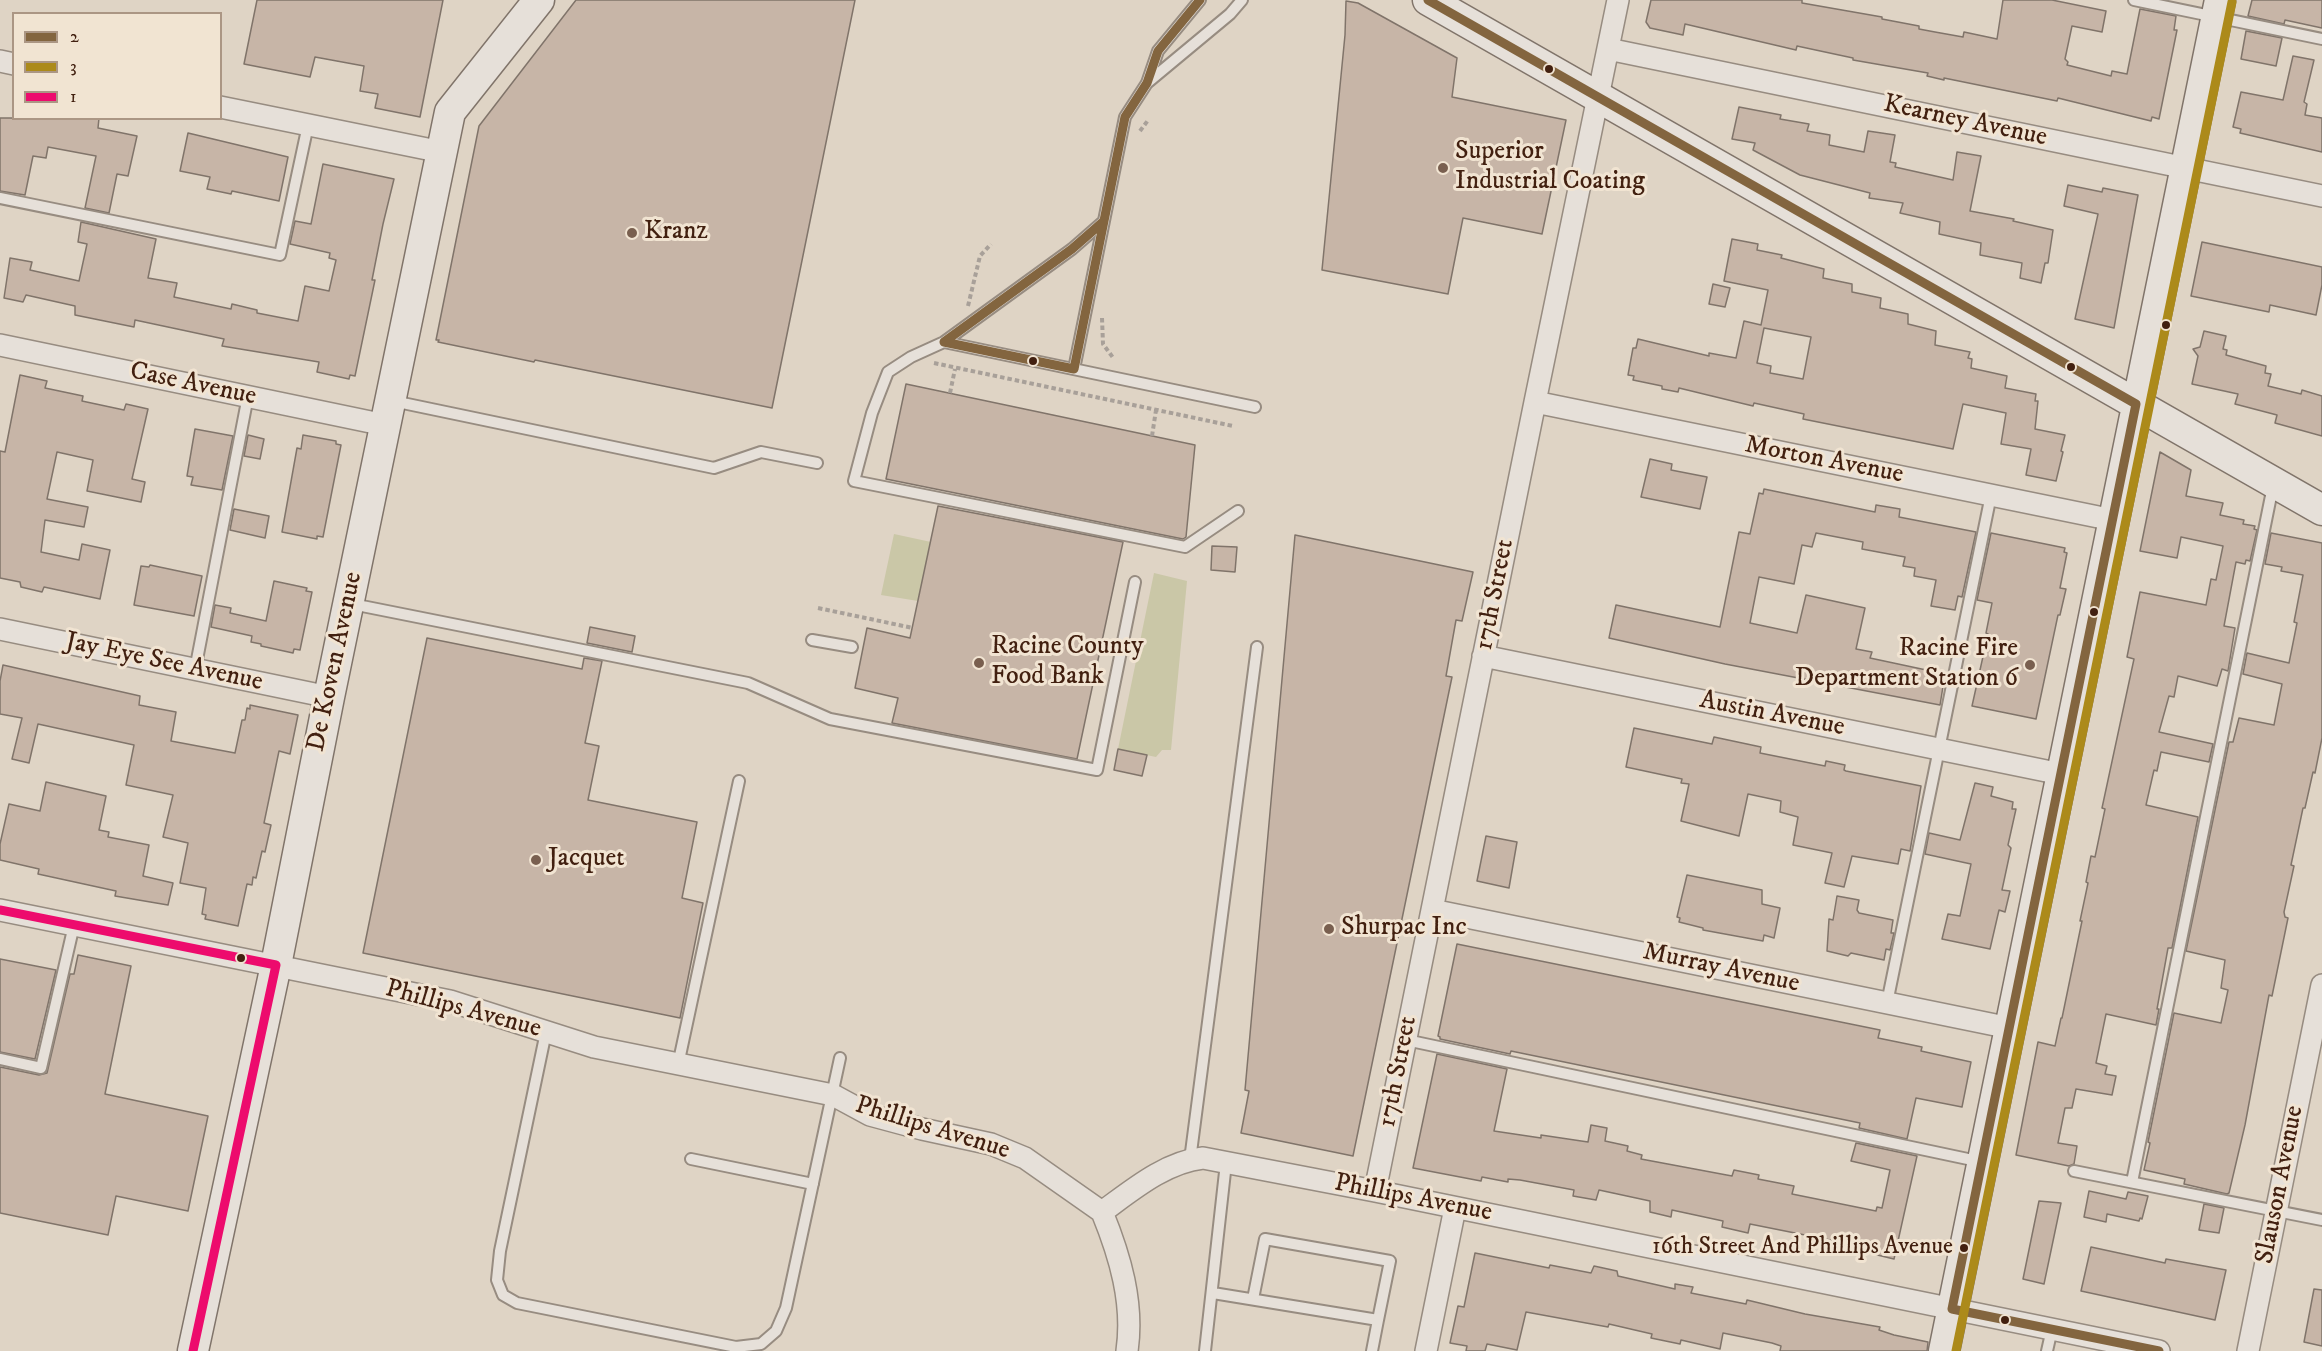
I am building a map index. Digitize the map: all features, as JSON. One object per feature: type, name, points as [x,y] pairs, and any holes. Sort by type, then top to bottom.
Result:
[{"type":"street","name":"De Koven Avenue","points":[[193,1351],[276,965],[348,603],[450,112],[538,0]]},
{"type":"street","points":[[1428,0],[2322,510]]},
{"type":"street","name":"17th Street","points":[[1375,1191],[1534,402],[1618,0]]},
{"type":"street","points":[[1944,1351],[2218,8]]},
{"type":"street","name":"Kearney Avenue","points":[[1608,49],[2322,195]]},
{"type":"street","points":[[222,106],[442,152]]},
{"type":"street","name":"Case Avenue","points":[[0,345],[248,396],[388,412]]},
{"type":"street","name":"Morton Avenue","points":[[1534,402],[2113,520]]},
{"type":"street","name":"Jay Eye See Avenue","points":[[0,629],[329,697]]},
{"type":"street","name":"Austin Avenue","points":[[1483,656],[2061,774]]},
{"type":"street","name":"Phillips Avenue","points":[[0,910],[450,1001],[594,1047],[678,1066],[833,1095],[870,1115],[991,1144],[1025,1158],[1102,1212],[1130,1191],[1173,1166],[1203,1158],[2159,1351]]},
{"type":"street","name":"Murray Avenue","points":[[1432,910],[2010,1028]]},
{"type":"street","name":"Slauson Avenue","points":[[2247,1351],[2322,985]]},
{"type":"street","points":[[1426,1351],[1455,1208]]},
{"type":"street","points":[[1102,1212],[1118,1253],[1126,1292],[1129,1337],[1127,1351]]},
{"type":"lane","points":[[1074,369],[1125,117],[1147,84],[1158,51],[1200,0]]},
{"type":"lane","points":[[1147,84],[1214,28],[1242,0]]},
{"type":"lane","points":[[2134,0],[2218,8],[2322,39]]},
{"type":"lane","points":[[0,198],[280,255],[308,124]]},
{"type":"lane","points":[[1104,220],[1072,249],[944,342],[911,357],[888,372],[872,413],[854,481],[1185,547],[1238,511]]},
{"type":"lane","points":[[944,342],[1255,407]]},
{"type":"lane","points":[[195,670],[248,396]]},
{"type":"lane","points":[[388,412],[714,468],[761,452],[817,463]]},
{"type":"lane","points":[[2132,1182],[2274,482]]},
{"type":"lane","points":[[1887,1003],[1990,495]]},
{"type":"lane","points":[[348,603],[748,683],[831,719],[1097,770],[1135,582]]},
{"type":"lane","points":[[812,640],[852,647]]},
{"type":"lane","points":[[1190,1160],[1257,647]]},
{"type":"lane","points":[[678,1066],[739,781]]},
{"type":"lane","points":[[0,1059],[41,1068],[74,925]]},
{"type":"lane","points":[[546,1032],[500,1251],[497,1280],[503,1296],[518,1303],[736,1347],[761,1344],[776,1331],[786,1308],[840,1058]]},
{"type":"lane","points":[[1406,1040],[1982,1162]]},
{"type":"lane","points":[[691,1159],[813,1184]]},
{"type":"lane","points":[[1205,1351],[1226,1163]]},
{"type":"lane","points":[[2073,1171],[2322,1220]]},
{"type":"lane","points":[[1253,1299],[1265,1239],[1390,1261],[1372,1351]]},
{"type":"lane","points":[[1213,1293],[1378,1320]]},
{"type":"lane","points":[[2047,1351],[2052,1329]]},
{"type":"path","points":[[1138,140],[1140,129],[1149,119]]},
{"type":"path","points":[[968,307],[980,256],[991,244]]},
{"type":"path","points":[[1103,308],[1103,344],[1114,358]]},
{"type":"path","points":[[927,362],[1233,426]]},
{"type":"path","points":[[950,393],[955,369]]},
{"type":"path","points":[[1152,436],[1156,410]]},
{"type":"path","points":[[818,608],[913,628]]},
{"type":"shaded area","points":[[894,534],[931,542],[918,601],[881,595]]},
{"type":"shaded area","points":[[1154,573],[1187,581],[1171,750],[1162,750],[1156,757],[1118,749]]},
{"type":"building","points":[[257,0],[443,0],[420,117],[375,108],[378,94],[360,91],[364,66],[315,57],[310,77],[244,64]]},
{"type":"building","name":"Kranz","points":[[576,0],[855,0],[772,408],[535,360],[534,362],[436,340],[479,126]]},
{"type":"building","points":[[1651,0],[1802,0],[1802,3],[1919,26],[1919,29],[1963,37],[1964,32],[1997,39],[2003,0],[2052,0],[2106,11],[2102,32],[2072,26],[2065,59],[2068,62],[2067,65],[2111,76],[2112,71],[2127,74],[2140,9],[2176,16],[2174,30],[2177,30],[2159,119],[2152,117],[2151,121],[2058,98],[2057,101],[1944,78],[1944,80],[1927,76],[1928,73],[1853,60],[1853,58],[1797,46],[1796,50],[1685,24],[1683,35],[1650,28],[1646,22]]},
{"type":"building","points":[[2252,0],[2322,0],[2322,28],[2285,20],[2284,24],[2248,16]]},
{"type":"building","name":"Superior Industrial Coating","points":[[1346,1],[1358,3],[1457,58],[1452,97],[1566,120],[1542,234],[1463,218],[1448,294],[1322,270],[1345,35]]},
{"type":"building","points":[[2246,31],[2282,38],[2276,66],[2241,59]]},
{"type":"building","points":[[2293,56],[2314,60],[2304,102],[2307,104],[2305,115],[2322,118],[2322,152],[2240,133],[2241,129],[2233,127],[2241,92],[2283,100]]},
{"type":"building","points":[[1739,107],[1781,115],[1780,119],[1809,124],[1807,131],[1830,135],[1829,145],[1864,152],[1868,131],[1895,135],[1890,162],[1896,163],[1895,167],[1953,180],[1957,152],[1981,156],[1970,211],[2014,219],[2013,221],[2053,230],[2048,263],[2045,263],[2041,283],[2020,278],[2022,263],[1980,255],[1981,243],[1939,234],[1940,222],[1900,213],[1903,203],[1869,198],[1870,193],[1800,175],[1753,150],[1755,143],[1732,139]]},
{"type":"building","points":[[0,118],[99,120],[98,128],[137,136],[128,176],[117,174],[109,213],[85,208],[96,156],[48,147],[46,158],[33,156],[25,195],[0,191]]},
{"type":"building","points":[[188,133],[288,157],[279,201],[232,191],[231,194],[207,189],[210,177],[180,171]]},
{"type":"building","points":[[323,164],[394,179],[383,224],[372,280],[375,280],[355,376],[350,375],[349,379],[317,372],[319,362],[222,346],[224,339],[135,320],[134,327],[75,315],[75,306],[26,295],[23,302],[4,298],[10,258],[32,262],[30,270],[79,281],[87,244],[78,242],[81,222],[156,239],[148,278],[177,283],[174,297],[231,309],[232,304],[257,310],[257,313],[298,321],[305,286],[329,291],[336,260],[329,258],[330,253],[290,244],[295,221],[311,224]]},
{"type":"building","points":[[2068,185],[2102,192],[2103,188],[2138,195],[2114,328],[2075,319],[2098,214],[2064,206]]},
{"type":"building","points":[[1732,239],[1758,244],[1757,250],[1782,255],[1781,258],[1824,269],[1823,278],[1852,284],[1852,292],[1881,298],[1880,308],[1908,314],[1908,324],[1936,331],[1935,345],[1970,352],[1968,358],[1972,359],[1971,368],[2007,376],[2005,388],[2036,394],[2035,401],[2038,401],[2035,429],[2065,435],[2056,481],[2026,475],[2031,449],[2001,444],[2006,413],[1963,404],[1953,449],[1803,419],[1804,414],[1754,403],[1753,406],[1679,388],[1678,392],[1662,389],[1662,386],[1633,380],[1634,376],[1628,375],[1633,348],[1636,348],[1638,339],[1709,356],[1709,353],[1736,358],[1744,321],[1761,325],[1768,290],[1724,281]],"holes":[[[1764,328],[1811,337],[1803,379],[1770,373],[1771,366],[1757,363]]]},
{"type":"building","points":[[2202,242],[2322,267],[2322,285],[2316,315],[2270,305],[2269,312],[2191,296]]},
{"type":"building","points":[[1713,284],[1730,288],[1725,307],[1709,304]]},
{"type":"building","points":[[2204,331],[2226,336],[2223,349],[2227,350],[2226,355],[2266,366],[2265,373],[2271,374],[2268,386],[2301,394],[2302,390],[2322,396],[2322,436],[2275,423],[2277,415],[2235,404],[2238,394],[2192,384],[2198,356],[2193,349],[2200,347]]},
{"type":"building","points":[[20,375],[47,381],[45,388],[83,396],[82,401],[124,410],[126,404],[148,409],[132,479],[145,482],[141,502],[87,491],[93,460],[57,452],[47,499],[88,507],[84,527],[45,520],[41,552],[79,560],[82,544],[110,550],[100,599],[44,587],[42,592],[21,587],[20,582],[0,578],[0,451],[5,452]]},
{"type":"building","points":[[906,384],[1195,445],[1186,537],[1183,539],[886,479]]},
{"type":"building","points":[[195,429],[233,436],[222,490],[191,485],[193,477],[187,476]]},
{"type":"building","points":[[248,435],[264,439],[260,459],[244,456]]},
{"type":"building","points":[[303,435],[336,441],[336,444],[341,445],[323,537],[317,536],[317,539],[282,532],[297,448],[301,449]]},
{"type":"building","points":[[2160,452],[2191,470],[2186,496],[2223,503],[2220,515],[2244,520],[2243,524],[2255,526],[2254,529],[2257,530],[2250,561],[2246,560],[2245,564],[2236,562],[2224,626],[2235,628],[2228,671],[2222,669],[2217,686],[2178,676],[2174,697],[2169,696],[2159,732],[2213,744],[2209,762],[2161,752],[2157,771],[2154,770],[2146,805],[2198,817],[2172,948],[2168,948],[2156,1025],[2106,1014],[2096,1063],[2107,1066],[2105,1074],[2116,1076],[2112,1095],[2076,1089],[2072,1108],[2065,1108],[2058,1143],[2077,1146],[2074,1164],[2069,1166],[2016,1155],[2038,1042],[2055,1046],[2062,1018],[2082,921],[2080,921],[2091,856],[2095,857],[2105,809],[2102,808],[2134,659],[2127,657],[2140,592],[2206,605],[2211,579],[2216,580],[2223,546],[2181,537],[2177,558],[2140,551]]},
{"type":"building","points":[[1650,459],[1672,464],[1671,470],[1707,477],[1700,509],[1641,497]]},
{"type":"building","points":[[1764,489],[1875,512],[1876,505],[1900,509],[1899,517],[1976,532],[1962,597],[1958,596],[1955,610],[1931,606],[1936,580],[1914,576],[1915,568],[1903,566],[1905,557],[1862,549],[1863,542],[1816,533],[1812,547],[1802,545],[1794,584],[1759,577],[1750,623],[1797,633],[1806,595],[1865,608],[1856,649],[1872,652],[1870,658],[1945,674],[1940,705],[1725,664],[1609,638],[1616,605],[1720,627],[1739,532],[1750,534],[1759,493],[1763,494]]},
{"type":"building","name":"Racine County Food Bank","points":[[938,506],[1123,542],[1077,759],[892,723],[898,698],[855,688],[867,628],[910,638]]},
{"type":"building","points":[[234,509],[269,516],[265,538],[230,530]]},
{"type":"building","points":[[1991,533],[2065,548],[2064,552],[2067,553],[2060,588],[2066,589],[2060,615],[2058,615],[2036,719],[1972,706],[1988,634],[1986,633],[1992,603],[1977,600]]},
{"type":"building","points":[[2271,533],[2322,543],[2322,738],[2315,773],[2313,772],[2305,808],[2303,808],[2291,865],[2294,866],[2284,912],[2285,917],[2288,918],[2272,996],[2269,995],[2245,1125],[2227,1194],[2184,1184],[2185,1179],[2144,1170],[2174,1013],[2221,1023],[2228,990],[2221,988],[2225,960],[2186,951],[2229,742],[2233,742],[2239,718],[2274,725],[2282,684],[2243,674],[2247,653],[2289,663],[2303,575],[2281,571],[2282,567],[2265,564]]},
{"type":"building","name":"Shurpac Inc","points":[[1295,535],[1473,572],[1462,621],[1456,620],[1446,676],[1452,677],[1353,1156],[1241,1133],[1249,1091],[1245,1090]]},
{"type":"building","points":[[1212,546],[1237,547],[1235,572],[1211,570]]},
{"type":"building","points":[[150,565],[202,576],[194,616],[134,605],[141,566],[149,567]]},
{"type":"building","points":[[274,581],[307,588],[306,591],[312,592],[300,650],[294,649],[293,653],[261,646],[261,644],[251,642],[252,636],[211,627],[215,605],[231,608],[230,613],[266,621]]},
{"type":"building","points":[[590,627],[635,636],[632,652],[587,643]]},
{"type":"building","name":"Jacquet","points":[[427,638],[582,669],[584,658],[602,661],[585,743],[599,746],[588,800],[697,822],[682,898],[703,903],[680,1018],[363,953]]},
{"type":"building","points":[[3,665],[140,696],[139,705],[176,712],[171,741],[235,753],[242,720],[245,720],[247,708],[250,709],[250,705],[298,715],[290,754],[279,751],[264,823],[271,825],[265,852],[262,851],[256,878],[253,877],[252,885],[247,884],[238,926],[205,919],[206,915],[202,914],[206,888],[180,883],[188,843],[163,837],[173,795],[126,785],[134,745],[38,724],[29,763],[12,759],[22,718],[0,714],[0,681]]},
{"type":"building","points":[[1634,728],[1712,744],[1714,737],[1761,747],[1760,753],[1825,766],[1826,761],[1845,765],[1844,770],[1846,771],[1921,786],[1910,851],[1901,849],[1898,864],[1852,856],[1844,887],[1825,883],[1832,853],[1793,845],[1798,817],[1780,812],[1781,801],[1748,794],[1739,836],[1681,821],[1689,784],[1681,783],[1682,779],[1626,767]]},
{"type":"building","points":[[1118,749],[1147,755],[1142,776],[1114,770]]},
{"type":"building","points":[[46,782],[106,796],[99,830],[109,832],[108,837],[149,845],[143,876],[173,883],[168,905],[115,896],[116,891],[38,874],[39,869],[0,860],[0,844],[9,804],[40,811]]},
{"type":"building","points":[[1975,783],[1993,787],[1991,796],[2013,802],[2012,809],[2016,809],[2002,890],[2010,891],[2005,912],[1999,910],[1990,949],[1942,939],[1948,914],[1960,916],[1971,864],[1925,854],[1929,833],[1960,840]]},
{"type":"building","points":[[1486,836],[1517,842],[1509,888],[1477,881]]},
{"type":"building","points":[[1687,875],[1762,890],[1762,904],[1780,908],[1774,938],[1764,935],[1763,941],[1703,930],[1703,928],[1679,922],[1680,918],[1677,917]]},
{"type":"building","points":[[1837,896],[1859,900],[1857,910],[1859,913],[1893,920],[1891,933],[1894,933],[1890,950],[1886,949],[1884,960],[1827,951],[1829,919],[1833,920]]},
{"type":"building","points":[[1457,944],[1880,1030],[1878,1038],[1922,1047],[1921,1051],[1971,1062],[1962,1107],[1916,1098],[1907,1139],[1859,1128],[1860,1123],[1511,1051],[1510,1054],[1440,1039],[1438,1036]]},
{"type":"building","points":[[78,955],[131,966],[105,1094],[208,1116],[188,1211],[116,1196],[108,1235],[0,1213],[0,1067],[39,1075],[47,1073],[70,974],[74,974]]},
{"type":"building","points":[[0,959],[56,970],[35,1059],[0,1052]]},
{"type":"building","points":[[1437,1054],[1507,1069],[1494,1131],[1588,1142],[1591,1125],[1607,1128],[1605,1141],[1628,1146],[1627,1151],[1642,1155],[1641,1159],[1732,1176],[1734,1170],[1759,1175],[1758,1179],[1794,1186],[1792,1194],[1876,1211],[1877,1207],[1882,1208],[1890,1170],[1851,1161],[1856,1143],[1917,1156],[1894,1259],[1844,1247],[1845,1243],[1750,1224],[1748,1233],[1722,1227],[1723,1221],[1672,1210],[1671,1217],[1650,1212],[1650,1201],[1599,1190],[1596,1200],[1573,1196],[1574,1190],[1520,1180],[1508,1179],[1508,1182],[1482,1177],[1481,1181],[1413,1168]]},
{"type":"building","points":[[2089,1191],[2126,1199],[2128,1192],[2148,1196],[2142,1219],[2140,1218],[2139,1221],[2107,1214],[2106,1222],[2084,1217]]},
{"type":"building","points":[[2039,1201],[2061,1203],[2044,1284],[2023,1279]]},
{"type":"building","points":[[2204,1204],[2224,1208],[2219,1233],[2199,1230]]},
{"type":"building","points":[[2091,1247],[2165,1263],[2166,1259],[2226,1270],[2215,1320],[2081,1291]]},
{"type":"building","points":[[1475,1253],[1549,1268],[1550,1265],[1591,1273],[1594,1266],[1617,1271],[1618,1276],[1675,1289],[1675,1284],[1693,1287],[1691,1293],[1746,1304],[1747,1300],[1805,1314],[1880,1327],[1879,1330],[1894,1335],[1928,1342],[1927,1351],[1780,1351],[1781,1346],[1772,1343],[1723,1333],[1720,1349],[1681,1340],[1680,1344],[1651,1338],[1652,1334],[1609,1324],[1608,1327],[1526,1312],[1517,1350],[1487,1344],[1485,1351],[1466,1351],[1467,1346],[1450,1343],[1458,1306],[1464,1307]]},
{"type":"building","points":[[2314,1289],[2322,1290],[2322,1346],[2304,1342]]},
{"type":"transit line","name":"2","points":[[944,342],[1074,369],[1125,117],[1147,83],[1158,51],[1200,0]]},
{"type":"transit line","name":"2","points":[[1428,0],[2136,404],[1952,1309],[2159,1351]]},
{"type":"transit line","name":"3","points":[[1956,1351],[2232,2]]},
{"type":"transit line","name":"2","points":[[944,342],[1072,249],[1104,221]]},
{"type":"transit line","name":"1","points":[[0,910],[276,965],[193,1351]]},
{"type":"place","name":"Superior Industrial Coating","points":[[1443,168]]},
{"type":"place","name":"Kranz","points":[[632,233]]},
{"type":"place","name":"Racine County Food Bank","points":[[979,663]]},
{"type":"place","name":"Racine Fire Department Station 6","points":[[2030,665]]},
{"type":"place","name":"Jacquet","points":[[536,860]]},
{"type":"place","name":"Shurpac Inc","points":[[1329,929]]},
{"type":"place","name":"16th Street And Phillips Avenue","points":[[1964,1248]]}]
